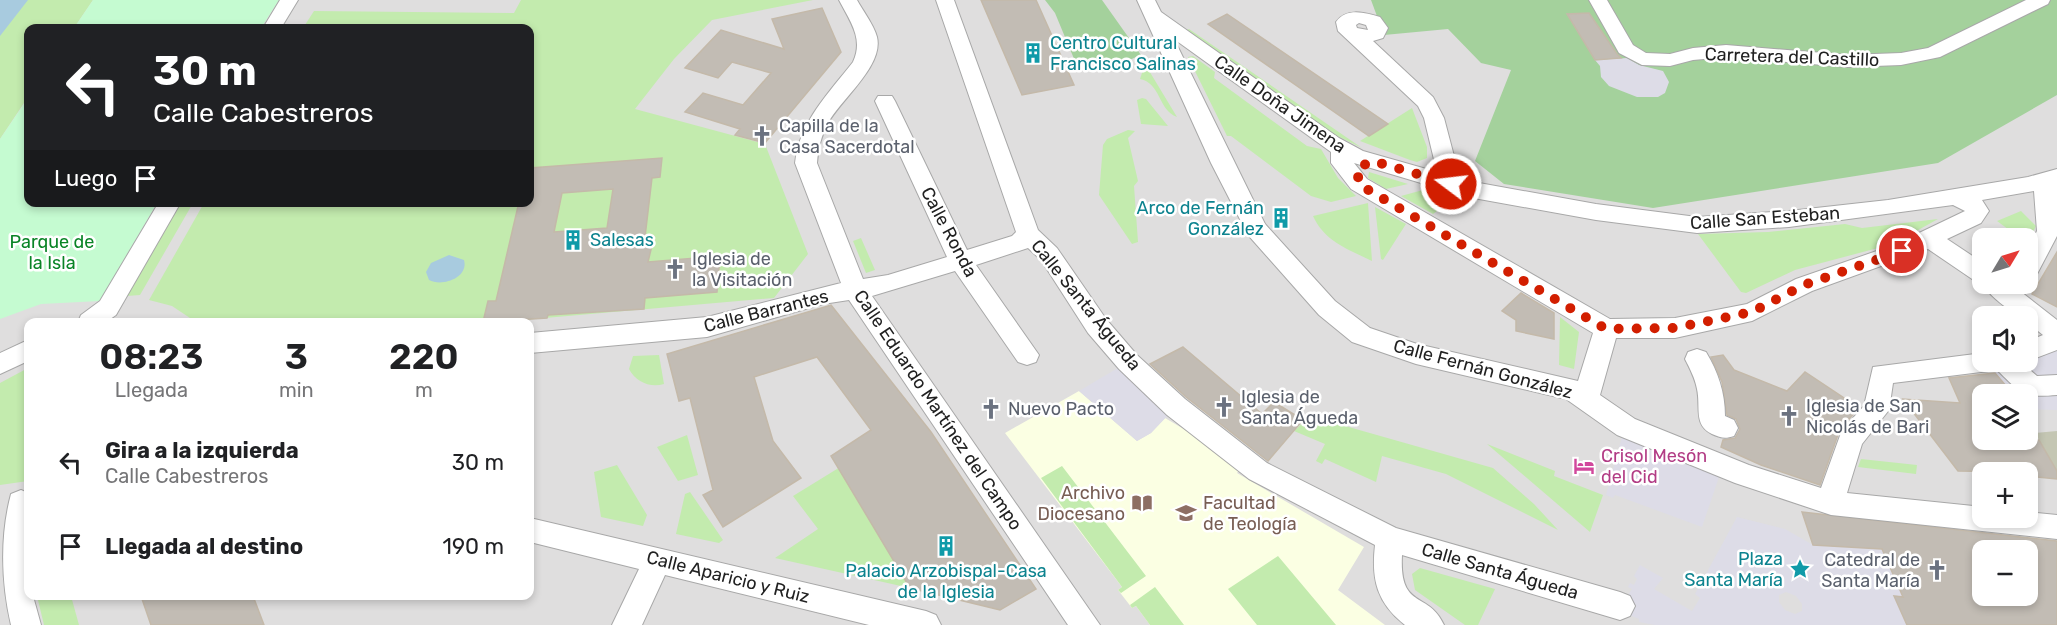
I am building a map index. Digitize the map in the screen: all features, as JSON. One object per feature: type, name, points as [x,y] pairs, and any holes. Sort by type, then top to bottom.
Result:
[{"type":"street","points":[[274,24],[289,0]]},
{"type":"street","name":"Calle Eduardo Martínez del Campo","points":[[848,0],[867,36],[868,51],[862,64],[811,133],[806,149],[806,163],[855,290],[1081,624]]},
{"type":"street","name":"Calle Santa Águeda","points":[[945,0],[1028,234],[1050,254],[1097,326],[1128,362],[1176,407],[1258,471],[1390,539],[1620,606]]},
{"type":"street","name":"Carretera del Castillo","points":[[1598,0],[1626,49],[1642,59],[1670,60],[1693,54],[1726,51],[1848,61],[1901,59],[1933,53],[2041,0]]},
{"type":"street","name":"Calle Doña Jimena","points":[[1150,7],[1341,148],[1373,161],[1451,184]]},
{"type":"street","name":"Calle Fernán González","points":[[1150,7],[1222,163],[1256,229],[1285,265],[1340,320],[1361,334],[1416,354],[1573,390],[1615,421],[1635,431],[1744,475],[1832,503],[2057,527]]},
{"type":"street","points":[[1363,22],[1398,76],[1426,102],[1434,118],[1451,184]]},
{"type":"street","name":"Calle Ronda","points":[[885,101],[961,262],[1027,355]]},
{"type":"street","points":[[1341,148],[1342,163],[1359,184],[1606,329],[1682,343],[1752,312],[1804,285],[1902,251],[1937,243],[1974,217],[1978,211],[1972,204],[1955,197]]},
{"type":"street","points":[[1359,184],[1357,168],[1373,161]]},
{"type":"street","name":"Calle San Esteban","points":[[1451,184],[1596,212],[1697,225],[1789,219],[1955,197],[2050,179],[2048,231],[2038,250]]},
{"type":"street","points":[[103,318],[167,207]]},
{"type":"street","name":"Calle Barrantes","points":[[534,343],[707,327],[823,296],[888,284],[1020,242],[1028,234]]},
{"type":"street","points":[[1937,243],[1972,267]]},
{"type":"street","points":[[2016,294],[2057,333]]},
{"type":"street","points":[[1586,399],[1606,329]]},
{"type":"street","points":[[2038,347],[2057,340]]},
{"type":"street","points":[[1682,343],[1705,370],[1713,403],[1712,422],[1725,428]]},
{"type":"street","points":[[0,364],[24,352]]},
{"type":"street","points":[[1832,503],[1835,484],[1851,438],[1876,410],[1882,374],[1972,364]]},
{"type":"street","points":[[2016,372],[2032,387],[2057,385]]},
{"type":"street","points":[[16,502],[10,563],[26,625]]},
{"type":"street","name":"Calle Aparicio y Ruiz","points":[[534,531],[926,625]]},
{"type":"street","points":[[1390,539],[1386,574],[1388,587],[1396,598],[1429,625]]},
{"type":"street","points":[[627,625],[658,560]]},
{"type":"shaded area","points":[[0,0],[2057,0],[2057,625],[0,625]]},
{"type":"shaded area","points":[[1627,58],[1639,65],[1663,71],[1669,82],[1665,93],[1658,97],[1637,97],[1609,86],[1601,77],[1600,66],[1595,60]]},
{"type":"shaded area","points":[[2057,334],[2057,410],[2038,409],[2038,384],[2004,384],[1993,372],[2038,372],[2038,339]]},
{"type":"shaded area","points":[[1128,362],[1176,407],[1151,433],[1137,441],[1079,391]]},
{"type":"shaded area","name":"Facultad de Teología","points":[[1079,391],[1137,441],[1151,433],[1165,418],[1243,464],[1237,473],[1364,547],[1338,590],[1385,625],[1150,625],[1136,606],[1132,608],[1118,590],[1122,587],[1005,433]]},
{"type":"shaded area","points":[[2057,431],[2057,471],[2038,438],[2038,433]]},
{"type":"shaded area","points":[[1623,433],[1720,474],[1702,527],[1615,495],[1613,498],[1606,495]]},
{"type":"shaded area","name":"Plaza Santa María","points":[[1737,517],[1785,529],[1813,545],[1882,549],[1903,597],[1895,597],[1907,625],[1655,625],[1639,622],[1639,619],[1627,614],[1623,597],[1624,594],[1628,595],[1632,589],[1628,587],[1630,583],[1634,585],[1637,579],[1634,576],[1640,565],[1663,578],[1654,589],[1692,611],[1700,598],[1695,594]],"holes":[[[1786,592],[1796,596],[1802,604],[1802,611],[1795,614],[1785,610],[1779,602],[1779,595]]]},
{"type":"green space","points":[[0,0],[93,0],[77,24],[24,24],[24,103],[0,139]]},
{"type":"green space","points":[[93,0],[279,0],[264,24],[77,24]]},
{"type":"green space","points":[[521,0],[813,0],[712,20],[674,59],[635,109],[765,144],[808,254],[774,298],[534,319],[190,318],[172,306],[149,300],[202,207],[534,207],[534,24],[306,24],[314,11],[514,13]]},
{"type":"green space","points":[[1045,0],[1102,0],[1141,55],[1108,69],[1077,66],[1055,13]]},
{"type":"green space","points":[[1371,0],[2057,0],[2057,95],[1938,163],[1653,208],[1504,184],[1475,161],[1511,70],[1481,63],[1448,29],[1384,35]]},
{"type":"green space","points":[[1189,29],[1362,148],[1331,133],[1184,31]]},
{"type":"green space","points":[[1193,56],[1215,72],[1214,78],[1307,146],[1321,149],[1338,178],[1356,196],[1331,202],[1311,196],[1231,136],[1227,136],[1188,57]]},
{"type":"green space","points":[[1145,64],[1177,117],[1166,109],[1152,86],[1140,79]]},
{"type":"green space","points":[[1146,99],[1168,126],[1141,124],[1137,100]]},
{"type":"green space","name":"Parque de la Isla","points":[[24,104],[24,207],[155,207],[100,301],[41,304],[0,319],[0,139]]},
{"type":"green space","points":[[1412,108],[1427,147],[1427,158],[1417,162],[1360,141]]},
{"type":"green space","points":[[1128,130],[1135,131],[1128,138],[1138,181],[1134,186],[1138,242],[1132,244],[1099,195],[1103,145],[1107,139]]},
{"type":"green space","points":[[1369,172],[1408,184],[1386,189],[1368,178]]},
{"type":"green space","points":[[1423,190],[1453,199],[1433,214],[1401,196]]},
{"type":"green space","points":[[1368,203],[1372,261],[1331,238],[1318,225],[1313,216]]},
{"type":"green space","points":[[179,207],[191,207],[140,295],[127,296]]},
{"type":"green space","points":[[1375,207],[1406,224],[1383,260],[1381,259]]},
{"type":"green space","points":[[2021,211],[2036,226],[2035,228],[2006,228],[1997,221]]},
{"type":"green space","points":[[1938,219],[1893,244],[1795,270],[1746,293],[1741,292],[1698,234],[1768,232],[1845,224],[1862,228]]},
{"type":"green space","points":[[861,238],[875,270],[866,273],[853,241]]},
{"type":"green space","points":[[1560,317],[1579,332],[1574,369],[1559,365]]},
{"type":"green space","points":[[659,355],[664,384],[644,383],[629,369],[633,356]]},
{"type":"green space","points":[[24,370],[24,482],[0,485],[0,383]]},
{"type":"green space","points":[[1310,416],[1493,468],[1534,504],[1558,530],[1446,474],[1382,456],[1376,482],[1325,459],[1322,464],[1316,461],[1325,444],[1294,431]]},
{"type":"green space","points":[[920,418],[939,444],[851,489],[910,588],[775,558],[818,529],[793,496]]},
{"type":"green space","points":[[687,435],[698,475],[678,481],[657,447]]},
{"type":"green space","points":[[1487,444],[1555,471],[1554,476],[1603,495],[1590,532]]},
{"type":"green space","points":[[1861,459],[1917,465],[1916,474],[1858,467]]},
{"type":"green space","points":[[617,465],[647,515],[643,526],[601,517],[594,472]]},
{"type":"green space","points":[[1062,466],[1146,576],[1121,593],[1118,590],[1122,587],[1041,478]]},
{"type":"green space","points":[[690,492],[723,540],[719,543],[676,534],[685,494]]},
{"type":"green space","points":[[1278,556],[1336,625],[1257,625],[1228,589]]},
{"type":"green space","points":[[1420,568],[1495,589],[1478,625],[1465,625],[1415,590],[1412,574]]},
{"type":"green space","points":[[1155,587],[1184,625],[1150,625],[1136,606],[1132,608],[1130,605]]},
{"type":"green space","points":[[38,600],[72,600],[79,625],[44,625]]},
{"type":"water","points":[[0,0],[28,0],[0,36]]},
{"type":"water","points":[[449,255],[464,260],[459,276],[441,282],[429,280],[426,272],[431,263]]},
{"type":"building","name":"Centro Cultural Francisco Salinas","points":[[981,0],[1036,0],[1074,85],[1022,95]]},
{"type":"building","points":[[822,8],[841,52],[765,143],[735,135],[740,129],[685,112],[703,93],[743,105],[771,73],[732,62],[718,78],[685,68],[721,30],[784,49],[772,19]]},
{"type":"building","points":[[1589,13],[1621,58],[1595,60],[1567,14]]},
{"type":"building","points":[[1227,14],[1388,124],[1369,136],[1208,24]]},
{"type":"building","name":"Salesas","points":[[662,158],[660,177],[652,178],[645,237],[654,237],[648,262],[720,256],[717,292],[645,298],[644,309],[548,315],[547,318],[534,319],[484,318],[488,301],[496,301],[518,207],[534,207],[534,168]],"holes":[[[613,189],[607,228],[554,232],[562,193]]]},
{"type":"building","points":[[2057,252],[2057,307],[2032,294],[2038,294],[2038,284]]},
{"type":"building","points":[[1521,293],[1554,313],[1554,339],[1516,331],[1516,320],[1502,311]]},
{"type":"building","points":[[831,305],[931,432],[1036,589],[1000,610],[910,588],[831,456],[871,430],[817,357],[754,377],[773,441],[801,478],[723,527],[703,495],[713,490],[690,398],[679,401],[667,354]]},
{"type":"building","name":"Iglesia de Santa Águeda","points":[[1183,347],[1262,414],[1274,402],[1303,420],[1268,461],[1186,397],[1150,364]]},
{"type":"building","name":"Iglesia de San Nicolás de Bari","points":[[1723,355],[1734,370],[1787,391],[1805,372],[1859,408],[1840,429],[1820,485],[1761,465],[1721,447],[1723,440],[1735,438],[1740,429],[1736,419],[1727,415],[1722,382],[1711,357]]},
{"type":"building","points":[[1995,373],[2004,384],[1972,384],[1972,450],[2038,450],[2039,440],[2057,471],[2057,479],[2038,477],[2038,462],[1972,462],[1972,471],[1958,471],[1903,399],[1960,403],[1949,378]]},
{"type":"building","name":"Catedral de Santa María","points":[[1802,512],[2057,541],[2057,625],[1907,625],[1894,596],[1903,597],[1882,549],[1813,545]]},
{"type":"building","points":[[142,600],[255,600],[264,625],[151,625]]},
{"type":"place","name":"Centro Cultural Francisco Salinas","points":[[1033,53]]},
{"type":"place","name":"Capilla de la Casa Sacerdotal","points":[[762,136]]},
{"type":"place","name":"Arco de Fernán González","points":[[1281,218]]},
{"type":"place","name":"Salesas","points":[[573,240]]},
{"type":"place","name":"Iglesia de la Visitación","points":[[675,269]]},
{"type":"place","name":"Iglesia de Santa Águeda","points":[[1224,407]]},
{"type":"place","name":"Nuevo Pacto","points":[[991,409]]},
{"type":"place","name":"Iglesia de San Nicolás de Bari","points":[[1789,416]]},
{"type":"place","name":"Crisol Mesón del Cid","points":[[1584,466]]},
{"type":"place","name":"Archivo Diocesano","points":[[1142,503]]},
{"type":"place","name":"Facultad de Teología","points":[[1186,513]]},
{"type":"place","name":"Palacio Arzobispal-Casa de la Iglesia","points":[[946,546]]},
{"type":"place","name":"Plaza Santa María","points":[[1800,569]]},
{"type":"place","name":"Catedral de Santa María","points":[[1937,570]]},
{"type":"route","points":[[1451,184],[1373,161],[1357,168],[1359,184],[1606,329],[1675,328],[1752,312],[1804,285],[1902,251]]}]
